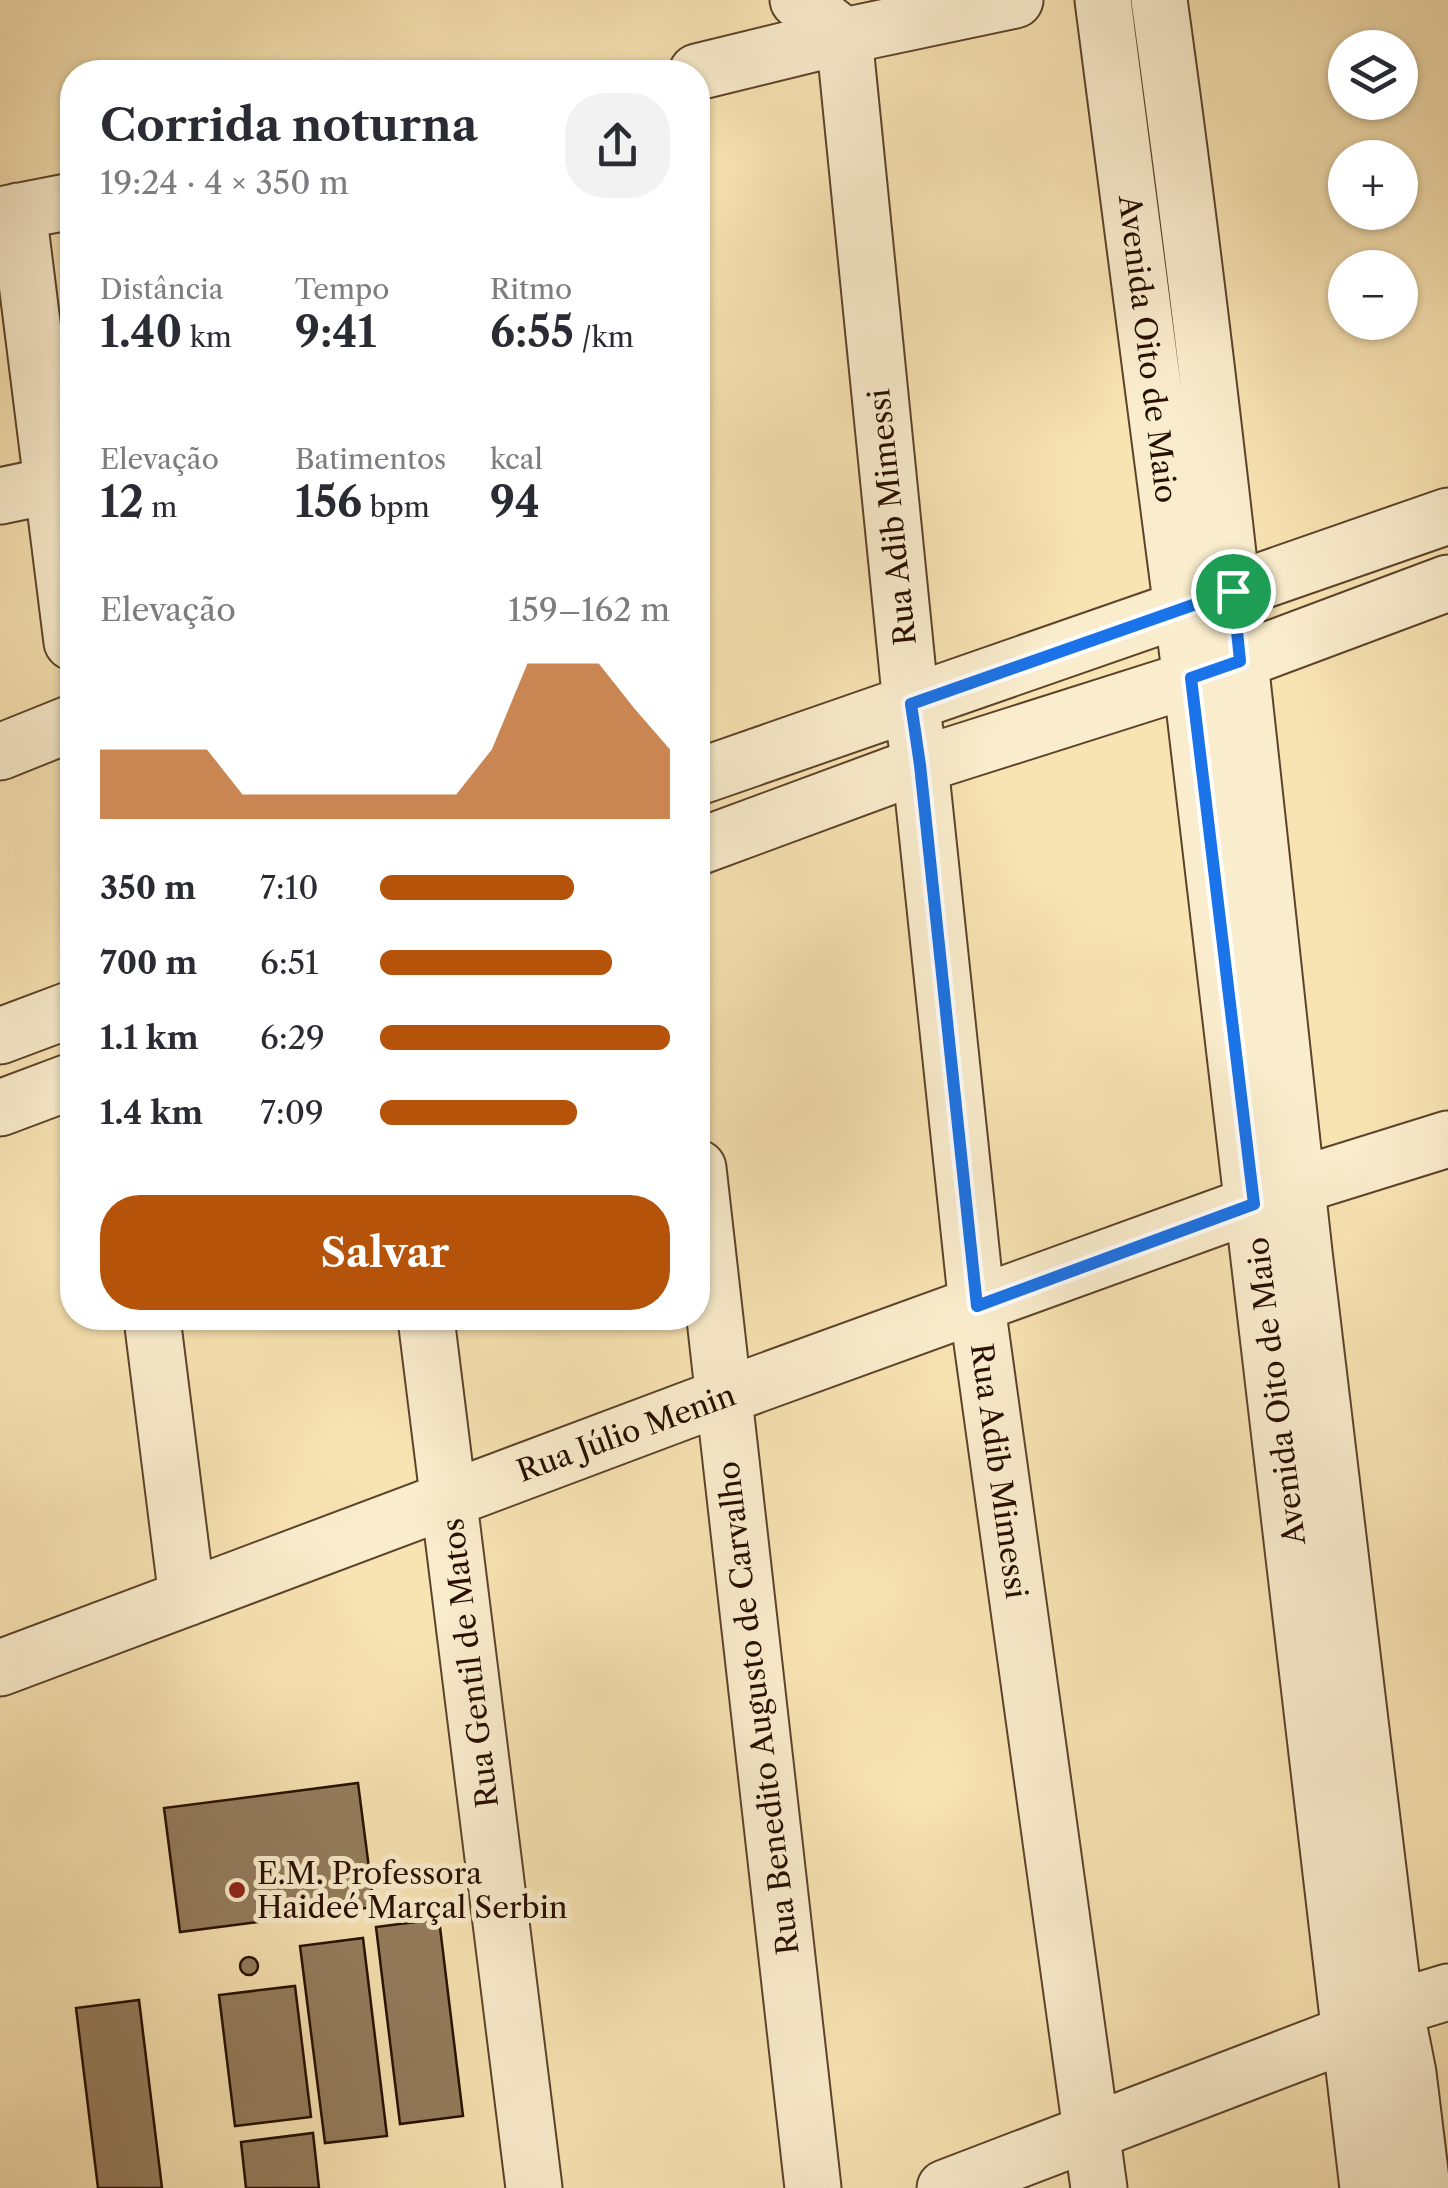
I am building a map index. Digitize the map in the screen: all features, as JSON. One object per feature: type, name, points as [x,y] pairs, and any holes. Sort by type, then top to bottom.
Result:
[{"type":"street","points":[[798,0],[844,36]]},
{"type":"street","points":[[710,69],[844,36],[926,9],[1015,0]]},
{"type":"street","name":"Avenida Oito de Maio","points":[[1103,0],[1208,599],[1372,2021],[1368,2188]]},
{"type":"street","name":"Avenida Oito de Maio","points":[[1160,0],[1193,243],[1208,599]]},
{"type":"street","name":"Rua Adib Mimessi","points":[[844,36],[977,1306],[1099,2188]]},
{"type":"street","points":[[60,203],[9,213],[60,463]]},
{"type":"street","points":[[0,496],[60,484]]},
{"type":"street","points":[[710,773],[1448,516]]},
{"type":"street","points":[[710,844],[920,765],[1216,670],[1448,582]]},
{"type":"street","points":[[0,752],[60,728]]},
{"type":"street","points":[[0,1036],[60,1014]]},
{"type":"street","points":[[0,1108],[60,1086]]},
{"type":"street","name":"Rua Júlio Menin","points":[[0,1668],[722,1397],[1276,1195],[1448,1139]]},
{"type":"street","name":"Rua Benedito Augusto de Carvalho","points":[[710,1282],[813,2188]]},
{"type":"street","points":[[154,1330],[187,1598]]},
{"type":"street","name":"Rua Gentil de Matos","points":[[428,1330],[534,2188]]},
{"type":"street","points":[[945,2188],[1448,1992]]},
{"type":"street","name":"Avenida Oito de Maio","points":[[1372,2021],[1408,2073],[1422,2188]]},
{"type":"building","points":[[358,1783],[374,1907],[180,1932],[164,1808]]},
{"type":"building","points":[[439,1919],[463,2116],[400,2124],[376,1927]]},
{"type":"building","points":[[363,1938],[387,2136],[325,2143],[300,1946]]},
{"type":"building","points":[[249,1957],[258,1966],[249,1975],[240,1966]]},
{"type":"building","points":[[295,1986],[311,2117],[235,2126],[219,1995]]},
{"type":"building","points":[[139,2000],[162,2188],[98,2188],[76,2008]]},
{"type":"building","points":[[313,2133],[319,2188],[246,2188],[241,2142]]},
{"type":"place","name":"E.M. Professora Haideé Marçal Serbin","points":[[237,1890]]},
{"type":"route","points":[[1233,591],[1240,661],[1191,678],[1254,1204],[977,1306],[911,704],[1233,591]]}]
